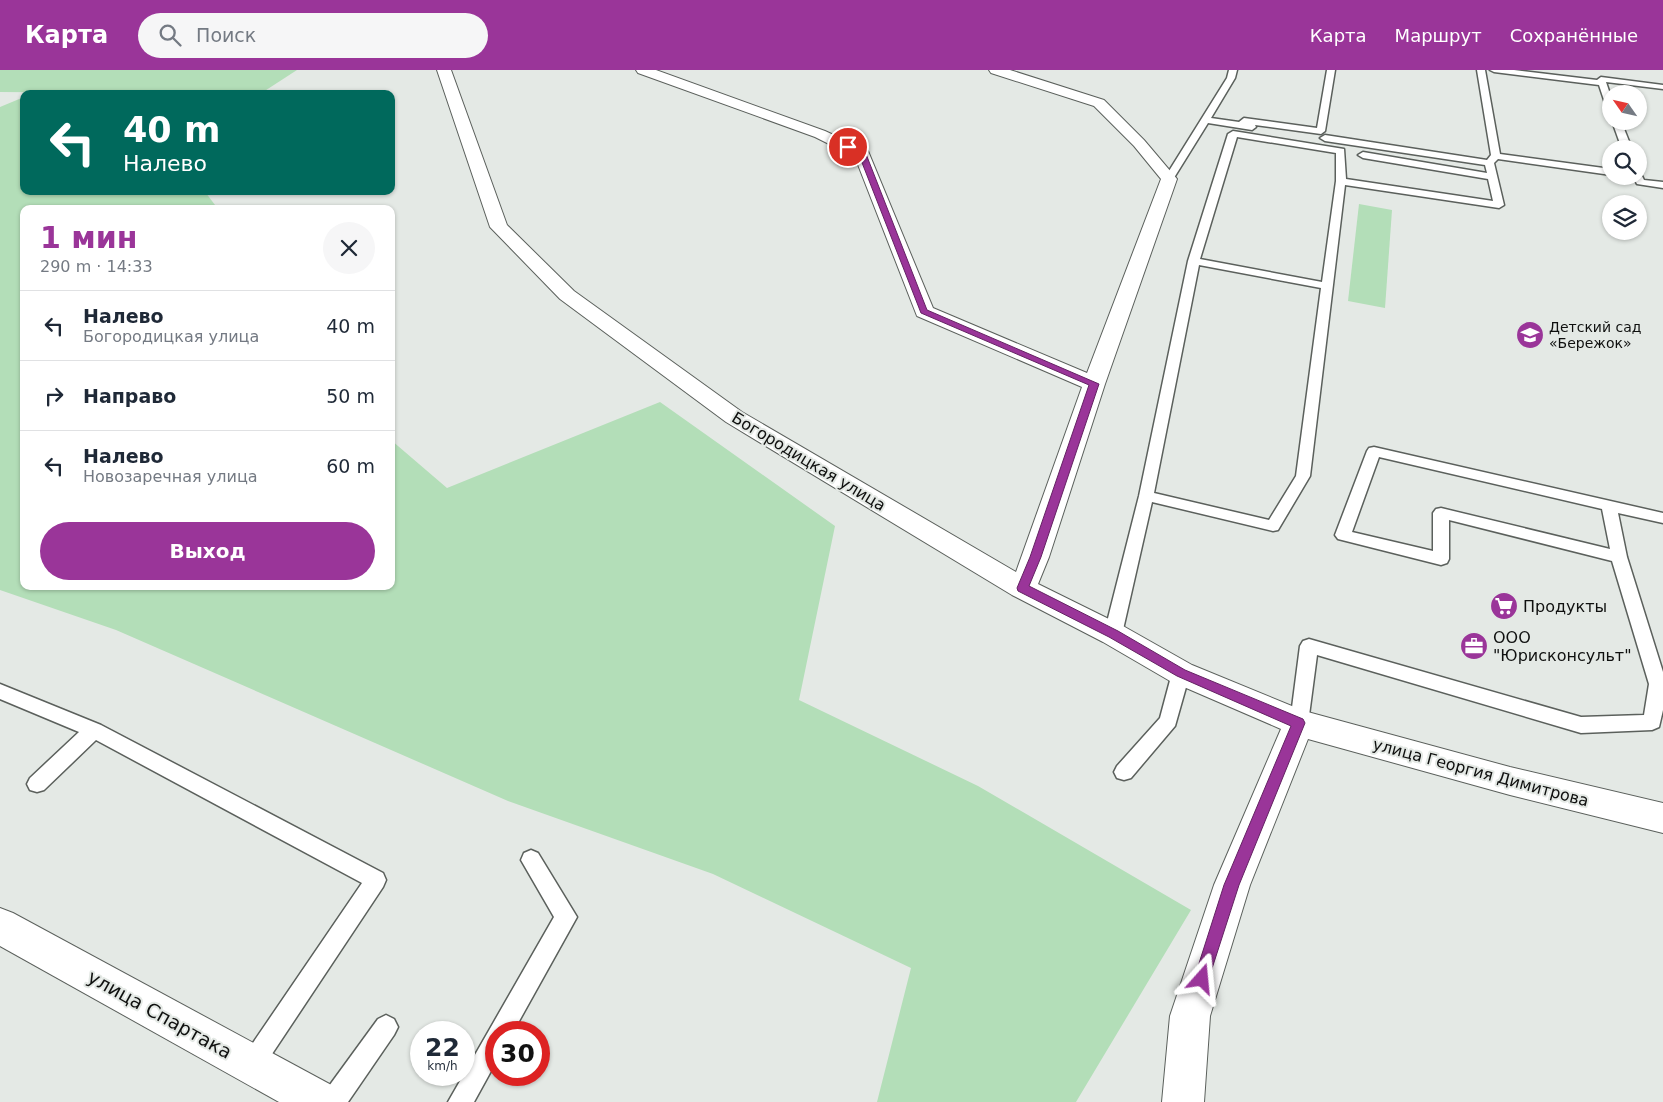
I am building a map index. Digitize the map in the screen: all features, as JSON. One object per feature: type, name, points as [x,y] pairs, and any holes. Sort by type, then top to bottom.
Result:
[{"type":"street","name":"Богородицкая улица","points":[[444,70],[499,227],[567,295],[734,417],[1022,588],[1114,634],[1181,673],[1299,723]]},
{"type":"street","points":[[643,70],[820,134],[862,154],[924,312],[1094,384]]},
{"type":"street","points":[[996,70],[1099,103],[1139,144],[1169,179],[1094,384],[1036,557],[1022,588]]},
{"type":"street","points":[[1183,1102],[1190,1016],[1232,885],[1299,723]]},
{"type":"street","name":"улица Георгия Димитрова","points":[[1299,723],[1510,781],[1663,818]]},
{"type":"street","name":"улица Спартака","points":[[0,926],[320,1102]]},
{"type":"lane","points":[[1169,179],[1231,78],[1233,70]]},
{"type":"lane","points":[[1242,125],[1244,121],[1321,131],[1331,70]]},
{"type":"lane","points":[[1341,181],[1499,205],[1493,177],[1481,70]]},
{"type":"lane","points":[[1494,70],[1601,83],[1601,79],[1663,87]]},
{"type":"lane","points":[[1205,120],[1492,159],[1602,171]]},
{"type":"lane","points":[[1114,634],[1146,496],[1194,261],[1233,134],[1493,177]]},
{"type":"lane","points":[[1146,496],[1273,526],[1303,476],[1341,181],[1341,151]]},
{"type":"lane","points":[[1647,183],[1663,185]]},
{"type":"lane","points":[[1194,261],[1327,286]]},
{"type":"lane","points":[[1619,558],[1441,513],[1441,559],[1343,535],[1374,451],[1663,518]]},
{"type":"lane","points":[[1299,723],[1309,646],[1581,725],[1652,722],[1661,684],[1619,558],[1609,507]]},
{"type":"lane","points":[[1124,772],[1168,721],[1181,673]]},
{"type":"lane","points":[[0,691],[94,730],[376,880],[252,1064]]},
{"type":"lane","points":[[37,784],[94,730]]},
{"type":"lane","points":[[506,1021],[566,917],[531,860]]},
{"type":"lane","points":[[333,1102],[386,1027]]},
{"type":"lane","points":[[460,1102],[485,1058]]},
{"type":"green space","points":[[0,70],[297,70],[266,90],[20,90],[20,92],[0,92]]},
{"type":"green space","points":[[20,99],[20,195],[208,195],[215,205],[20,205],[20,590],[395,590],[395,443],[447,488],[660,402],[835,526],[799,700],[978,786],[1191,910],[1076,1102],[877,1102],[911,968],[713,874],[508,801],[116,630],[0,590],[0,107]]},
{"type":"green space","points":[[1359,204],[1392,210],[1385,308],[1348,301]]},
{"type":"place","name":"Детский сад «Бережок»","points":[[1530,335]]},
{"type":"place","name":"Продукты","points":[[1504,606]]},
{"type":"place","name":"ООО \"Юрисконсульт\"","points":[[1474,646]]},
{"type":"route","points":[[848,147],[862,154],[924,312],[1094,384],[1036,557],[1022,588],[1114,634],[1181,673],[1299,723],[1232,885],[1202,979]]}]
